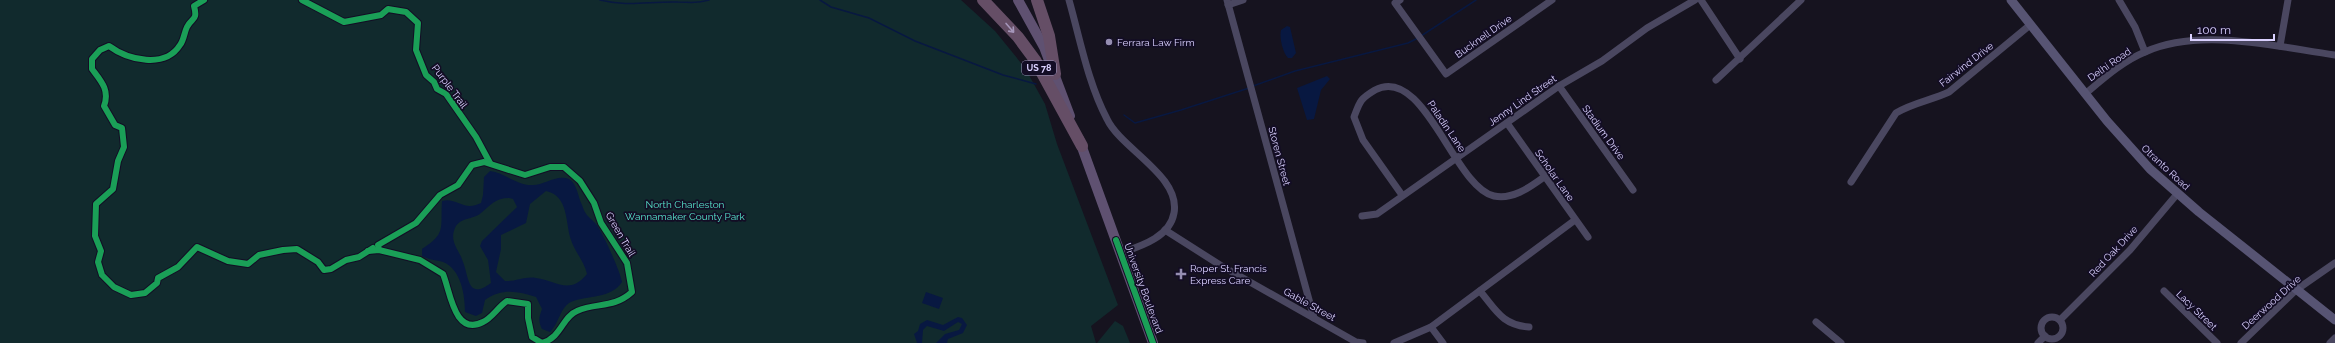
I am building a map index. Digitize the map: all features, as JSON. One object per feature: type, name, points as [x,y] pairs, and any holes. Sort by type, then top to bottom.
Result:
[{"type":"highway","name":"US 78","points":[[983,0],[1018,37],[1035,60],[1082,146]]},
{"type":"highway","name":"US 78","points":[[1036,0],[1050,36],[1056,74]]},
{"type":"main road","name":"University Boulevard","points":[[1018,0],[1044,47],[1056,74],[1153,343]]},
{"type":"street","points":[[1069,0],[1097,95],[1107,121],[1121,138],[1161,177],[1171,191],[1175,207],[1173,218],[1165,230],[1144,245],[1121,253]]},
{"type":"street","points":[[1227,2],[1243,0]]},
{"type":"street","name":"Bucknell Drive","points":[[1398,2],[1416,32],[1446,74],[1552,0]]},
{"type":"street","name":"Jenny Lind Street","points":[[1362,216],[1377,214],[1559,86],[1602,61],[1647,28],[1695,0]]},
{"type":"street","points":[[1701,0],[1740,59]]},
{"type":"street","points":[[1716,80],[1801,0]]},
{"type":"street","name":"Otranto Road","points":[[2011,0],[2122,140],[2150,168],[2178,193],[2296,290],[2335,320]]},
{"type":"street","points":[[2119,0],[2136,27],[2145,52]]},
{"type":"street","points":[[2280,46],[2288,0]]},
{"type":"street","name":"Storen Street","points":[[1227,2],[1314,318]]},
{"type":"street","name":"Fairwind Drive","points":[[1850,182],[1896,113],[1905,108],[1935,99],[1949,92],[2030,25]]},
{"type":"street","name":"Delhi Road","points":[[2085,94],[2123,64],[2145,52],[2171,43],[2214,40],[2280,46],[2335,55]]},
{"type":"street","name":"Stadium Drive","points":[[1559,86],[1633,190]]},
{"type":"street","name":"Paladin Lane","points":[[1402,195],[1363,140],[1354,117],[1361,98],[1382,87],[1399,88],[1417,101],[1456,158],[1481,189],[1494,196],[1512,195],[1529,189],[1544,176]]},
{"type":"street","name":"Scholar Lane","points":[[1507,123],[1588,238]]},
{"type":"street","name":"Red Oak Drive","points":[[2060,320],[2130,250],[2178,193]]},
{"type":"street","points":[[1394,343],[1431,327],[1575,220]]},
{"type":"street","name":"Gable Street","points":[[1165,230],[1220,265],[1356,342],[1363,343]]},
{"type":"street","name":"Deerwood Drive","points":[[2241,343],[2296,290],[2335,263]]},
{"type":"street","points":[[1480,291],[1505,320],[1515,326],[1529,327]]},
{"type":"street","name":"Lacy Street","points":[[2164,291],[2217,343]]},
{"type":"street","points":[[2051,317],[2060,320],[2063,327],[2061,334],[2052,339],[2045,336],[2041,326],[2044,320],[2051,317]]},
{"type":"street","points":[[1816,322],[1841,343]]},
{"type":"street","points":[[1431,327],[1443,343]]},
{"type":"street","points":[[2038,343],[2045,336]]},
{"type":"street","points":[[2330,343],[2335,338]]},
{"type":"green space","name":"North Charleston Wannamaker County Park","points":[[0,0],[961,0],[995,31],[1025,68],[1045,104],[1057,144],[1118,305],[1091,326],[1096,343],[0,343]]},
{"type":"green space","points":[[1115,321],[1123,326],[1130,343],[1097,343]]},
{"type":"water","points":[[1287,26],[1290,27],[1296,53],[1292,58],[1288,58],[1286,56],[1281,41],[1281,30]]},
{"type":"water","points":[[1327,76],[1330,79],[1321,90],[1314,119],[1307,120],[1297,88]]},
{"type":"water","points":[[490,171],[527,185],[537,185],[560,178],[569,179],[572,181],[576,187],[585,212],[596,224],[607,243],[622,282],[606,294],[567,304],[556,325],[550,332],[542,329],[540,324],[539,319],[542,309],[536,297],[523,293],[503,292],[491,296],[485,300],[482,313],[476,316],[465,312],[461,283],[454,270],[443,262],[422,256],[422,249],[439,234],[441,229],[442,201],[447,200],[469,206],[481,203],[484,177]],"holes":[[[546,191],[559,198],[562,204],[565,211],[571,240],[587,274],[580,281],[568,285],[532,278],[505,281],[496,272],[501,249],[501,235],[526,223],[530,204]],[[500,199],[513,199],[517,207],[482,241],[480,246],[488,260],[491,283],[483,288],[473,288],[468,280],[461,257],[455,245],[453,233],[457,224],[463,220],[478,215]]]},
{"type":"water","points":[[926,292],[943,298],[939,309],[922,303]]},
{"type":"water","points":[[958,317],[962,318],[967,325],[963,333],[948,339],[947,343],[936,343],[945,334],[959,330],[962,324],[958,322],[944,331],[927,326],[923,330],[922,343],[917,343],[914,334],[918,331],[920,324],[927,320],[943,325]]},
{"type":"waterway","points":[[600,0],[620,3],[697,2],[709,0]]},
{"type":"waterway","points":[[820,0],[831,7],[869,18],[915,41],[1003,75],[1036,84]]},
{"type":"waterway","points":[[1421,36],[1476,0]]},
{"type":"waterway","points":[[1253,86],[1295,71],[1408,43],[1418,38]]},
{"type":"waterway","points":[[1124,115],[1135,123],[1249,88]]},
{"type":"cycle path","points":[[204,0],[194,6],[195,17],[187,27],[180,45],[173,53],[156,60],[146,60],[126,55],[109,46],[100,50],[92,59],[92,69],[104,86],[106,95],[104,106],[115,125],[122,128],[124,147],[118,161],[113,189],[96,204],[95,236],[101,251],[98,262],[102,275],[114,287],[131,295],[145,293],[157,283],[158,278],[178,267],[197,247],[228,261],[248,264],[259,255],[297,249],[318,262],[324,270],[331,269],[346,260],[359,257],[373,248]]},
{"type":"cycle path","name":"Purple Trail","points":[[302,0],[344,22],[381,15],[388,9],[406,12],[418,23],[416,50],[426,75],[434,82],[437,89],[446,94],[476,137],[490,163]]},
{"type":"cycle path","name":"Green Trail","points":[[368,251],[379,250],[378,245],[416,223],[440,195],[458,185],[472,165],[484,162],[525,175],[550,167],[564,167],[580,181],[594,203],[601,223],[627,263],[632,292],[618,301],[584,308],[577,311],[568,318],[554,336],[542,343],[532,337],[528,318],[528,304],[507,301],[483,322],[473,325],[466,323],[459,318],[455,310],[443,274],[420,260],[379,250]]},
{"type":"cycle path","points":[[1116,240],[1153,343]]},
{"type":"place","name":"Ferrara Law Firm","points":[[1109,42]]},
{"type":"place","name":"Roper St. Francis Express Care","points":[[1181,274]]}]
